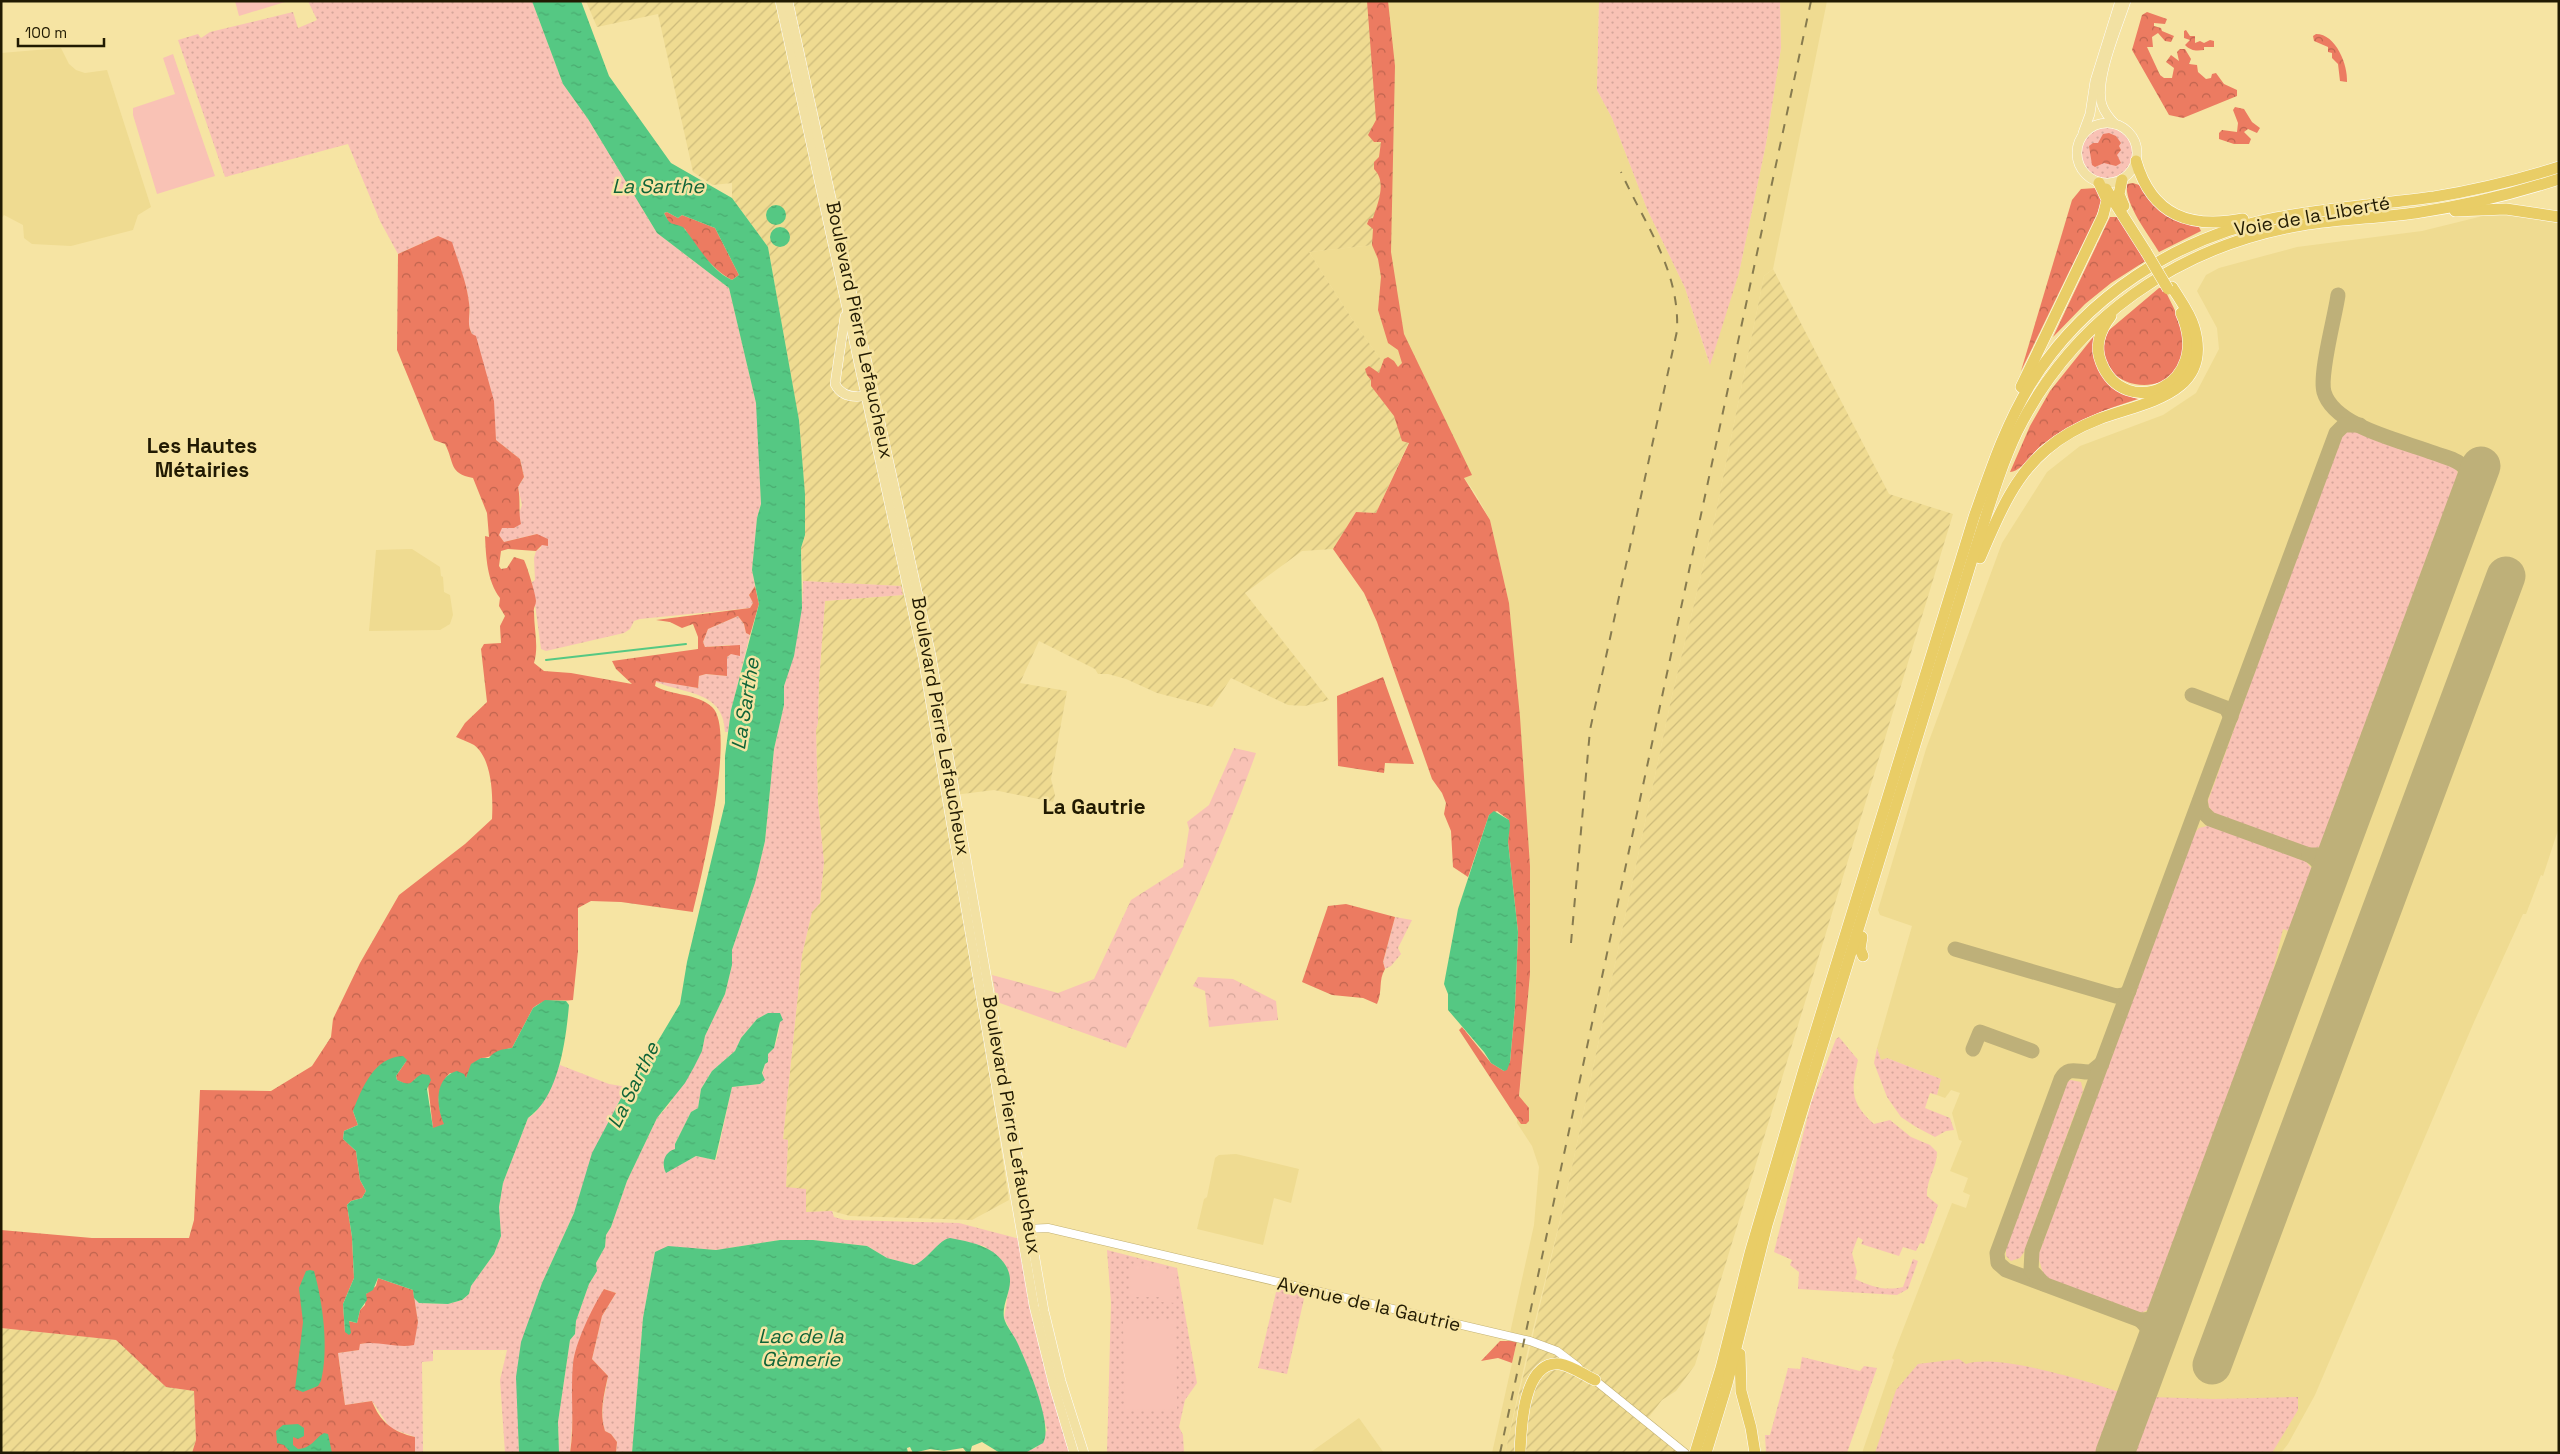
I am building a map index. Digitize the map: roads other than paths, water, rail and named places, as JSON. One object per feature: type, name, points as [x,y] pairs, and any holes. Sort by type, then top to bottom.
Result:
[{"type":"highway","points":[[2136,161],[2142,181],[2159,203],[2174,214],[2197,222],[2216,223],[2302,209],[2338,208]]},
{"type":"highway","name":"Voie de la Liberté","points":[[1974,517],[2000,445],[2030,385],[2057,347],[2095,307],[2134,278],[2178,250],[2200,240],[2247,224],[2338,208],[2460,192],[2559,168]]},
{"type":"highway","name":"Voie de la Liberté","points":[[1961,598],[2002,469],[2017,433],[2052,373],[2087,332],[2126,299],[2169,270],[2208,251],[2239,240],[2303,225],[2416,213],[2490,198],[2559,179]]},
{"type":"highway","points":[[1706,1453],[1739,1339],[1767,1225],[1961,598],[2006,499],[2027,469],[2046,450],[2089,423],[2170,394],[2184,384],[2195,360],[2196,335],[2188,314],[2148,251],[2120,199],[2119,189],[2122,180]]},
{"type":"highway","points":[[2099,183],[2119,207],[2148,251]]},
{"type":"highway","points":[[1695,1453],[1721,1368],[1750,1254],[1801,1078],[1974,517],[1988,464],[2005,423],[2103,216],[2107,200],[2099,183]]},
{"type":"highway","points":[[2416,213],[2506,208],[2559,218]]},
{"type":"highway","points":[[2126,299],[2103,327],[2098,345],[2099,358],[2108,375],[2120,386],[2136,392],[2156,390],[2176,378],[2188,354],[2185,323],[2170,288]]},
{"type":"highway","points":[[1863,956],[1860,949],[1862,935],[1892,840],[1909,767]]},
{"type":"highway","points":[[1807,1098],[1835,1028]]},
{"type":"highway","points":[[1739,1339],[1739,1375],[1755,1453]]},
{"type":"highway","points":[[1520,1453],[1528,1391],[1537,1372],[1550,1364],[1561,1364],[1595,1380]]},
{"type":"main road","name":"Boulevard Pierre Lefaucheux","points":[[780,1],[846,301],[869,395]]},
{"type":"main road","name":"Boulevard Pierre Lefaucheux","points":[[788,1],[923,658],[1025,1229],[1041,1338],[1074,1453]]},
{"type":"main road","points":[[2120,1],[2095,81],[2089,117],[2077,146],[2079,167],[2085,175],[2099,183],[2115,183],[2122,180],[2128,175],[2136,161],[2136,148],[2133,139],[2127,131],[2115,124],[2105,111],[2101,92],[2106,65],[2126,1]]},
{"type":"main road","points":[[2081,137],[2096,125],[2115,124]]},
{"type":"main road","points":[[846,301],[845,325],[835,384],[839,392],[846,396],[869,395]]},
{"type":"main road","name":"Boulevard Pierre Lefaucheux","points":[[1025,1229],[1049,1336],[1084,1453]]},
{"type":"street","name":"Avenue de la Gautrie","points":[[1025,1229],[1048,1228],[1530,1341],[1562,1354],[1685,1453]]},
{"type":"water","name":"La Sarthe","points":[[532,1],[581,1],[609,76],[671,163],[732,198],[768,247],[799,420],[805,494],[805,535],[801,548],[802,608],[794,656],[784,686],[784,705],[774,749],[765,841],[755,883],[732,950],[732,965],[725,994],[705,1036],[702,1051],[694,1067],[685,1083],[657,1118],[627,1181],[611,1227],[606,1235],[605,1247],[596,1263],[597,1271],[589,1284],[576,1321],[575,1334],[570,1340],[558,1422],[559,1453],[519,1453],[516,1377],[521,1342],[542,1283],[574,1213],[592,1153],[627,1087],[646,1061],[680,1004],[687,962],[725,803],[725,756],[731,710],[759,604],[752,570],[757,518],[761,504],[756,403],[729,288],[657,233],[588,119],[563,84]],"holes":[[[667,212],[678,218],[682,215],[715,228],[739,275],[732,280],[724,276],[711,264],[683,227],[670,222],[664,213]]]},
{"type":"water","points":[[776,205],[783,208],[786,215],[783,222],[776,225],[769,222],[766,215],[769,208]]},
{"type":"water","points":[[780,227],[787,230],[790,237],[787,244],[780,247],[773,244],[770,237],[773,230]]},
{"type":"water","points":[[1494,811],[1509,820],[1510,825],[1508,842],[1518,932],[1515,1006],[1510,1062],[1507,1070],[1504,1071],[1491,1063],[1448,1010],[1448,994],[1444,984],[1458,909],[1489,815]]},
{"type":"water","points":[[545,1000],[566,1001],[569,1005],[563,1050],[554,1082],[539,1109],[528,1118],[503,1183],[499,1207],[501,1236],[494,1254],[471,1286],[469,1294],[462,1300],[448,1304],[419,1303],[414,1298],[413,1290],[378,1278],[373,1290],[366,1294],[367,1300],[360,1310],[357,1323],[349,1321],[351,1333],[349,1335],[345,1332],[343,1304],[354,1278],[352,1237],[347,1205],[351,1201],[362,1198],[366,1191],[360,1180],[356,1151],[343,1139],[344,1131],[358,1125],[353,1111],[365,1084],[384,1062],[403,1056],[407,1060],[396,1076],[397,1080],[411,1083],[422,1074],[429,1075],[431,1080],[427,1089],[433,1128],[444,1124],[439,1109],[439,1093],[444,1079],[457,1071],[464,1074],[466,1078],[471,1064],[481,1058],[489,1058],[499,1050],[512,1048],[533,1008]]},
{"type":"water","points":[[768,1013],[780,1013],[783,1020],[780,1022],[774,1048],[768,1054],[768,1062],[765,1064],[762,1073],[765,1080],[760,1084],[732,1087],[715,1160],[696,1156],[666,1173],[664,1170],[664,1159],[668,1153],[675,1149],[675,1144],[691,1112],[698,1108],[701,1089],[712,1071],[735,1051],[741,1038],[757,1019]]},
{"type":"water","name":"Lac de la Gèmerie","points":[[950,1238],[986,1248],[999,1257],[1008,1271],[1010,1285],[1005,1304],[1004,1318],[1016,1339],[1038,1393],[1045,1423],[1043,1443],[1027,1452],[1000,1453],[982,1442],[972,1446],[970,1453],[967,1453],[963,1448],[944,1451],[930,1449],[913,1453],[910,1447],[907,1448],[908,1453],[632,1453],[643,1318],[655,1252],[668,1246],[716,1250],[780,1240],[813,1240],[867,1246],[887,1258],[914,1265],[924,1259],[946,1239]]},
{"type":"water","points":[[306,1271],[314,1271],[320,1297],[325,1355],[321,1381],[318,1386],[303,1392],[295,1389],[303,1322],[299,1288]]},
{"type":"water","points":[[298,1424],[304,1428],[304,1436],[298,1439],[293,1437],[293,1445],[298,1449],[307,1447],[324,1433],[328,1434],[332,1453],[291,1453],[284,1445],[277,1443],[276,1431],[283,1425]]},
{"type":"waterway","points":[[546,660],[686,644]]},
{"type":"railway","points":[[1500,1453],[1811,1]]},
{"type":"railway","points":[[1571,943],[1590,730],[1677,331],[1673,288],[1667,268],[1621,172]]},
{"type":"district","name":"Les Hautes Métairies","points":[[202,457]]},
{"type":"district","name":"La Gautrie","points":[[1094,806]]}]
